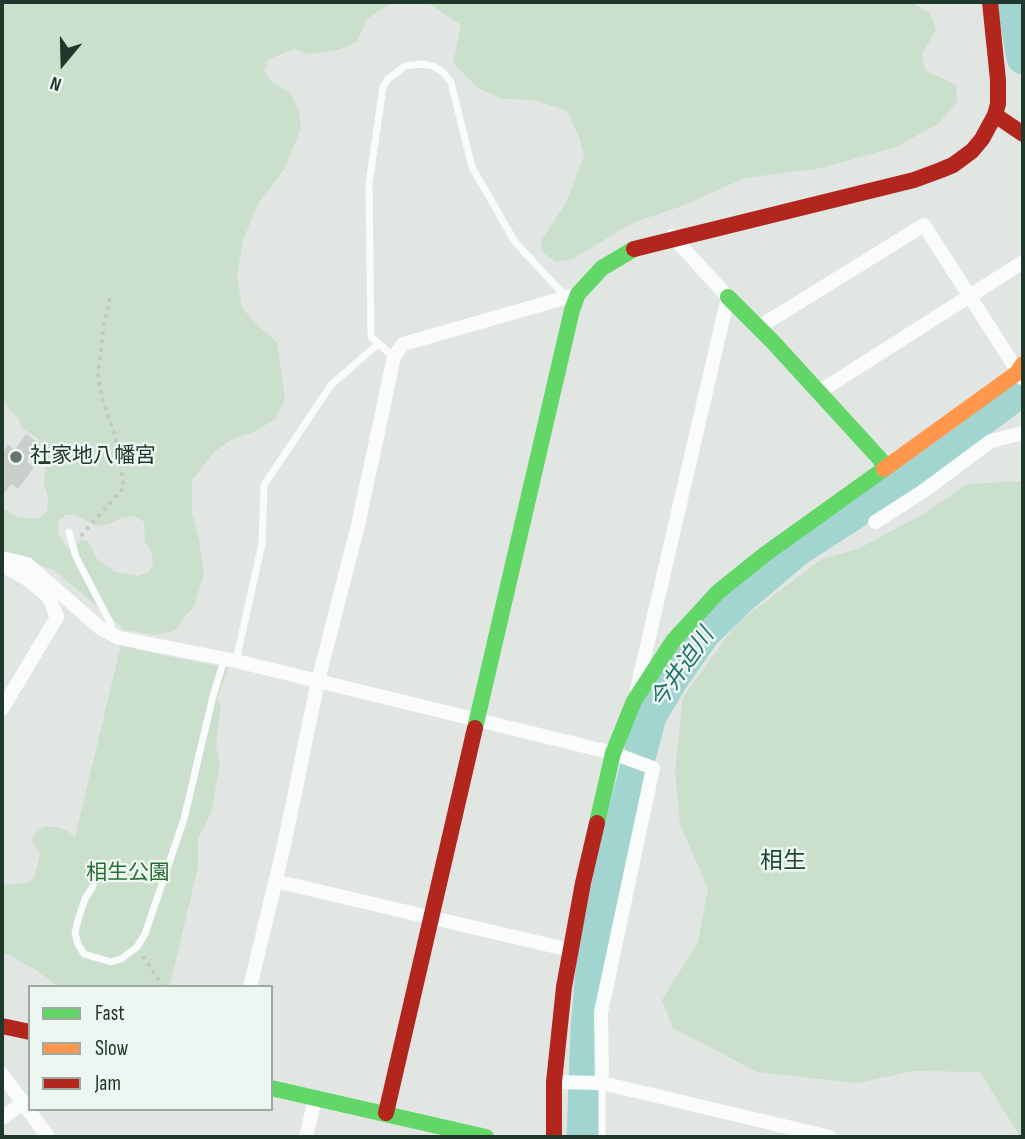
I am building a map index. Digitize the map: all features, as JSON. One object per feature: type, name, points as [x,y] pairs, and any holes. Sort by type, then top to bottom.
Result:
[{"type":"main road","points":[[386,1113],[572,310],[572,295],[602,268],[628,251],[672,236],[914,180],[953,165],[972,151],[995,115],[999,91],[990,2]]},
{"type":"main road","points":[[995,115],[1023,134]]},
{"type":"main road","points":[[728,297],[819,392],[880,459],[885,468]]},
{"type":"main road","points":[[554,1137],[560,1082],[564,986],[570,950],[585,872],[634,701],[673,641],[718,592],[764,555],[1020,373]]},
{"type":"main road","points":[[2,1026],[28,1032]]},
{"type":"main road","points":[[273,1088],[486,1137]]},
{"type":"street","points":[[759,327],[924,225],[1020,373]]},
{"type":"street","points":[[634,701],[653,610],[728,297],[672,236]]},
{"type":"street","points":[[819,392],[1023,261]]},
{"type":"street","points":[[250,985],[318,681],[358,525],[394,357],[403,344],[572,295]]},
{"type":"street","points":[[875,522],[922,492],[991,441],[1023,433]]},
{"type":"street","points":[[2,558],[27,564],[99,627],[119,638],[318,681],[619,754],[650,766],[654,771],[601,1012],[599,1083]]},
{"type":"street","points":[[2,565],[43,592],[49,598],[57,617],[2,709]]},
{"type":"street","points":[[275,881],[570,950]]},
{"type":"street","points":[[2,1074],[28,1110]]},
{"type":"street","points":[[560,1082],[599,1083],[830,1137]]},
{"type":"street","points":[[306,1137],[315,1099]]},
{"type":"street","points":[[2,1118],[23,1103]]},
{"type":"street","points":[[29,1111],[48,1137]]},
{"type":"lane","points":[[394,357],[371,337],[369,184],[383,87],[388,79],[405,66],[433,66],[443,72],[451,82],[472,167],[515,242],[572,295]]},
{"type":"lane","points":[[93,886],[85,899],[75,933],[78,944],[84,954],[111,962],[121,959],[137,947],[145,934],[184,819],[213,696],[230,660],[262,544],[264,485],[331,385],[378,344]]},
{"type":"lane","points":[[69,532],[76,557],[111,624],[110,633]]},
{"type":"lane","points":[[599,1083],[602,1137]]},
{"type":"path","points":[[69,532],[81,536],[124,487],[116,435],[102,398],[99,374],[104,324],[111,293]]},
{"type":"path","points":[[137,947],[162,985]]},
{"type":"green space","points":[[2,2],[406,2],[390,4],[367,19],[357,42],[338,50],[309,54],[294,49],[269,59],[264,70],[271,81],[290,93],[299,111],[301,128],[284,170],[259,202],[243,240],[237,276],[242,308],[277,342],[285,399],[275,419],[256,431],[233,439],[215,451],[192,480],[192,513],[204,574],[194,606],[174,631],[155,635],[125,630],[54,570],[2,551],[2,508],[17,517],[38,519],[47,512],[48,498],[44,484],[42,445],[36,437],[23,429],[2,394]],"holes":[[[66,515],[75,515],[96,526],[135,516],[144,522],[145,542],[151,551],[153,564],[149,572],[138,576],[115,572],[97,559],[88,541],[82,540],[70,549],[67,548],[58,533],[59,520]]]},
{"type":"green space","points":[[427,2],[911,2],[930,13],[936,30],[922,54],[925,70],[956,85],[957,102],[938,124],[896,147],[821,168],[745,178],[679,207],[632,223],[573,259],[556,262],[543,253],[541,241],[567,201],[584,156],[567,111],[535,100],[502,99],[478,88],[453,63],[461,25]]},
{"type":"green space","points":[[1023,481],[1023,1137],[1018,1137],[980,1072],[913,1071],[857,1083],[757,1072],[673,1028],[662,1000],[698,942],[708,889],[680,824],[675,771],[683,697],[737,623],[822,559],[858,549],[920,516],[968,484]]},
{"type":"green space","name":"相生公園","points":[[119,644],[228,668],[217,700],[221,704],[216,746],[220,764],[211,813],[198,839],[198,867],[170,985],[57,985],[34,969],[2,954],[2,885],[25,883],[34,879],[40,853],[32,840],[43,827],[56,827],[75,837]]},
{"type":"building","name":"社家地八幡宮","points":[[26,434],[40,444],[27,462],[34,467],[18,489],[11,484],[2,496],[2,453],[8,445],[15,450]]},
{"type":"waterway","name":"今井迫川","points":[[1013,2],[1023,58]]},
{"type":"waterway","name":"今井迫川","points":[[583,1137],[593,958],[616,845],[650,716],[704,633],[738,600],[797,550],[873,501],[1023,389]]},
{"type":"traffic: fast","points":[[475,728],[572,310],[578,294],[602,268],[634,249]]},
{"type":"traffic: fast","points":[[728,297],[772,341],[880,459],[885,468]]},
{"type":"traffic: fast","points":[[597,823],[613,753],[634,701],[673,641],[718,592],[764,555],[884,469]]},
{"type":"traffic: fast","points":[[273,1088],[486,1137]]},
{"type":"traffic: slow","points":[[884,469],[1017,373],[1023,364]]},
{"type":"traffic: jam","points":[[990,2],[998,80],[995,115],[1023,134]]},
{"type":"traffic: jam","points":[[634,249],[914,180],[941,170],[972,151],[995,115]]},
{"type":"traffic: jam","points":[[386,1113],[475,728]]},
{"type":"traffic: jam","points":[[554,1137],[554,1082],[564,987],[597,823]]},
{"type":"traffic: jam","points":[[2,1026],[28,1032]]},
{"type":"place","name":"社家地八幡宮","points":[[16,457]]},
{"type":"district","name":"相生","points":[[783,862]]}]
